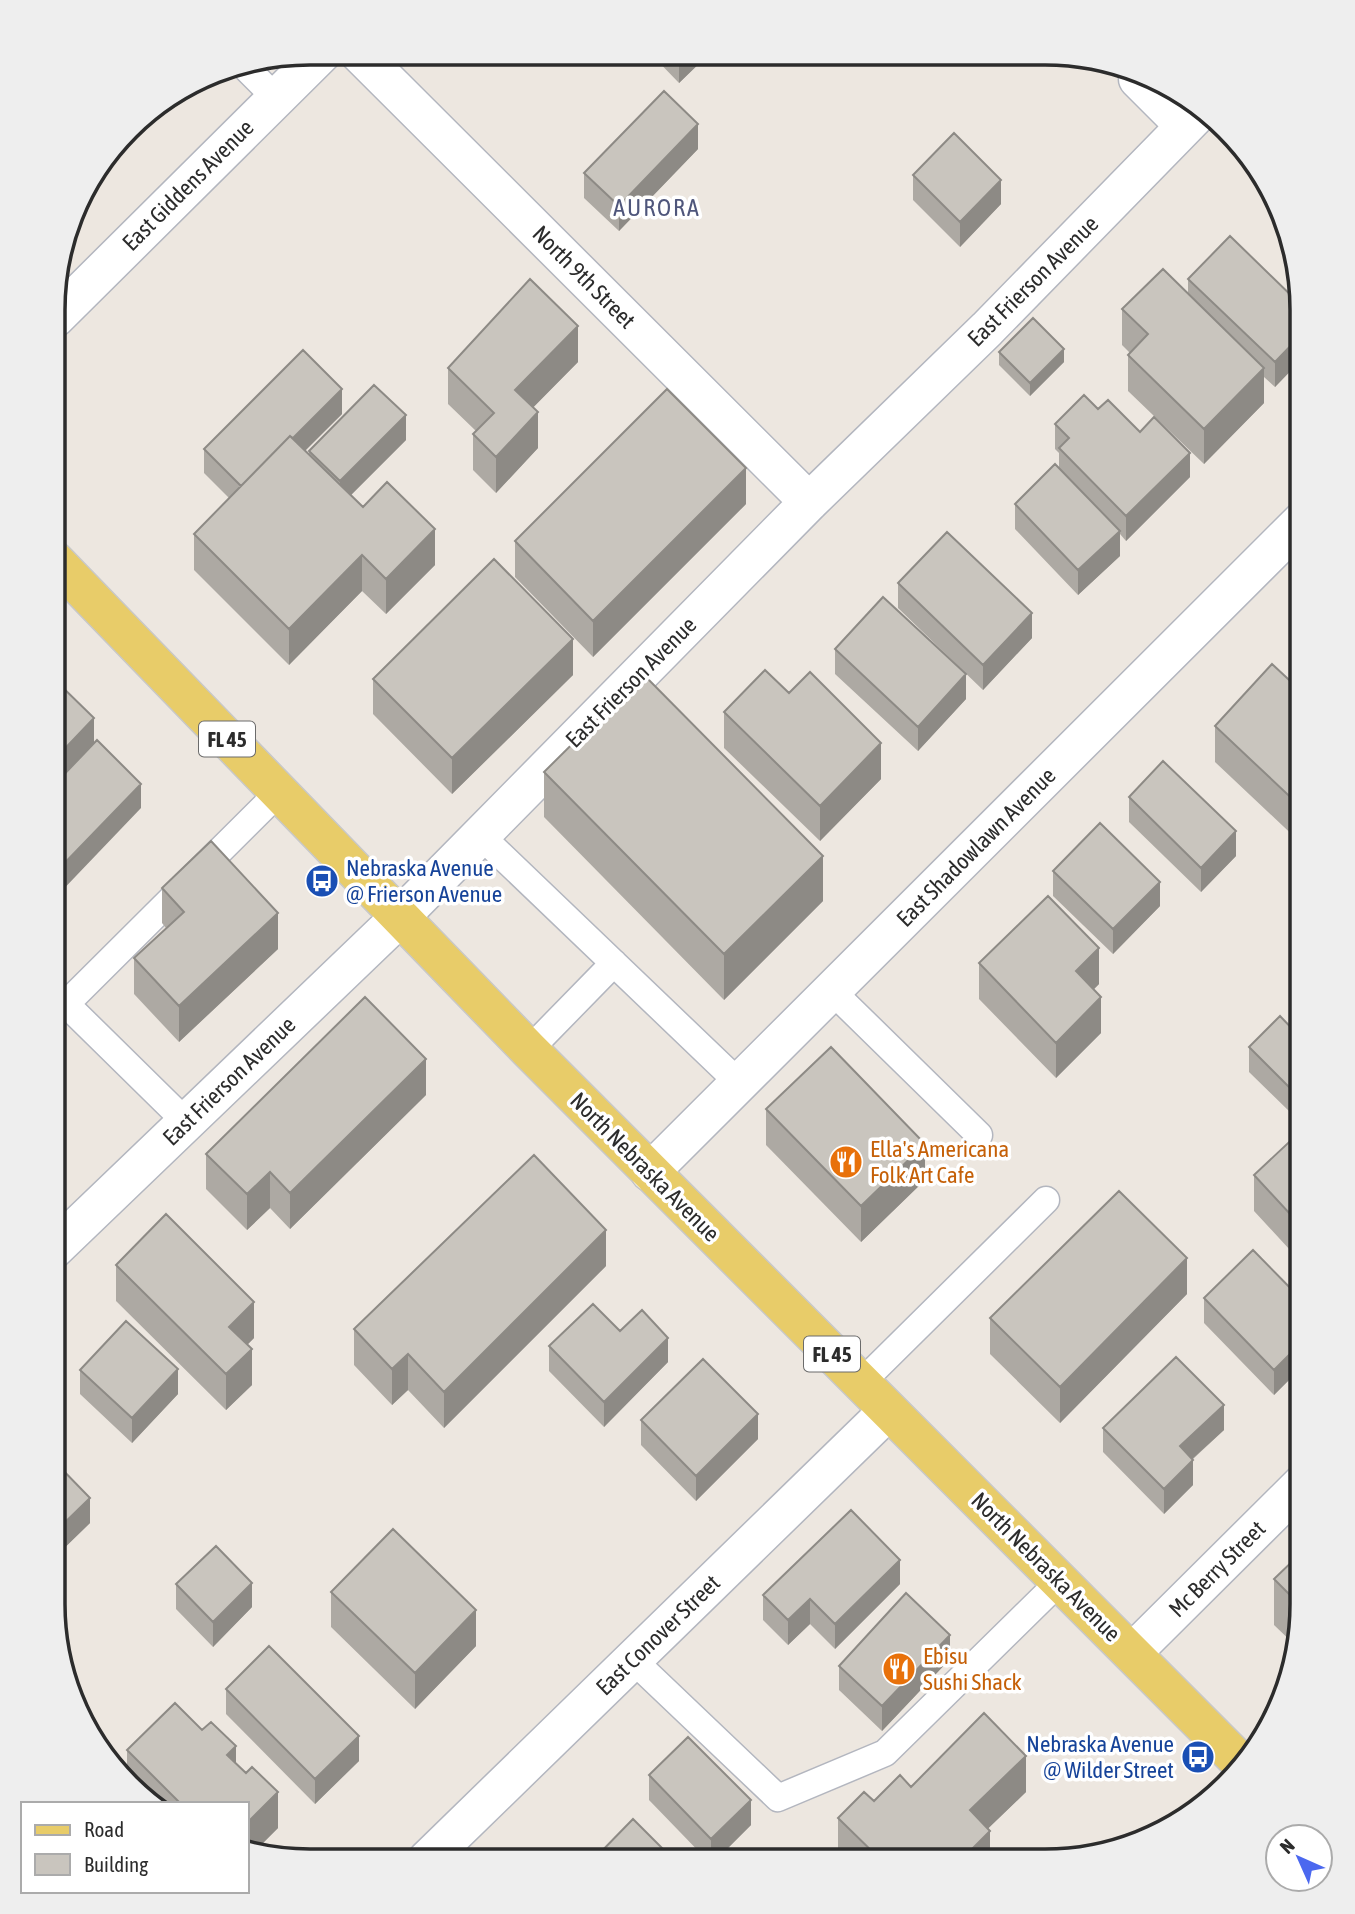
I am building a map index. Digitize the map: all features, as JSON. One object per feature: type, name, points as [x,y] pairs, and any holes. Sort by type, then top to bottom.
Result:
[{"type":"main road","name":"North Nebraska Avenue","points":[[65,571],[529,1050],[1236,1757]]},
{"type":"street","name":"East Giddens Avenue","points":[[65,308],[309,65]]},
{"type":"street","name":"North 9th Street","points":[[371,65],[809,502]]},
{"type":"street","points":[[1160,94],[1194,117]]},
{"type":"street","name":"East Frierson Avenue","points":[[65,1238],[399,918],[809,502],[987,329],[1194,117]]},
{"type":"street","name":"East Shadowlawn Avenue","points":[[650,1172],[1290,533]]},
{"type":"street","name":"East Conover Street","points":[[438,1849],[888,1411]]},
{"type":"street","name":"Mc Berry Street","points":[[1132,1653],[1290,1497]]},
{"type":"lane","points":[[250,72],[276,98]]},
{"type":"lane","points":[[186,1122],[66,1004],[279,792]]},
{"type":"lane","points":[[480,835],[739,1083]]},
{"type":"lane","points":[[529,1050],[614,963]]},
{"type":"lane","points":[[832,991],[979,1135]]},
{"type":"lane","points":[[861,1383],[1046,1200]]},
{"type":"lane","points":[[633,1660],[779,1798],[885,1753],[1060,1581]]},
{"type":"building","points":[[664,91],[698,124],[619,206],[584,173]]},
{"type":"building","points":[[954,133],[1001,180],[960,222],[913,175]]},
{"type":"building","points":[[1230,236],[1289,293],[1290,346],[1275,362],[1188,279]]},
{"type":"building","points":[[1163,269],[1264,368],[1204,429],[1128,355],[1148,334],[1122,309]]},
{"type":"building","points":[[530,279],[578,326],[515,390],[538,412],[496,457],[473,434],[494,413],[448,368]]},
{"type":"building","points":[[1033,318],[1064,349],[1030,383],[999,352]]},
{"type":"building","points":[[303,350],[342,389],[293,438],[290,436],[241,486],[204,449]]},
{"type":"building","points":[[374,385],[406,415],[340,481],[309,451]]},
{"type":"building","points":[[667,389],[746,468],[593,621],[515,541]]},
{"type":"building","points":[[1084,395],[1098,409],[1108,400],[1140,432],[1154,417],[1190,453],[1126,516],[1059,448],[1069,438],[1055,424]]},
{"type":"building","points":[[290,436],[363,507],[387,482],[435,529],[386,579],[362,555],[289,629],[194,534]]},
{"type":"building","points":[[1055,464],[1120,531],[1078,570],[1015,504]]},
{"type":"building","points":[[947,532],[1032,613],[983,665],[898,583]]},
{"type":"building","points":[[494,559],[573,639],[452,758],[373,679]]},
{"type":"building","points":[[883,597],[966,674],[918,727],[835,649]]},
{"type":"building","points":[[1272,664],[1290,681],[1290,797],[1215,726]]},
{"type":"building","points":[[765,670],[789,693],[810,672],[881,743],[820,806],[724,712]]},
{"type":"building","points":[[643,674],[823,856],[724,954],[544,772]]},
{"type":"building","points":[[65,690],[94,718],[65,748]]},
{"type":"building","points":[[97,740],[141,784],[65,863],[65,773]]},
{"type":"building","points":[[1163,761],[1236,831],[1201,868],[1129,797]]},
{"type":"building","points":[[1100,823],[1160,882],[1113,929],[1053,871]]},
{"type":"building","points":[[211,841],[278,913],[179,1006],[134,958],[184,912],[162,888]]},
{"type":"building","points":[[1048,896],[1099,948],[1076,971],[1101,997],[1056,1043],[979,963]]},
{"type":"building","points":[[365,997],[426,1059],[290,1193],[270,1172],[247,1194],[206,1154]]},
{"type":"building","points":[[1280,1016],[1290,1026],[1290,1088],[1249,1047]]},
{"type":"building","points":[[831,1047],[925,1144],[861,1206],[766,1109]]},
{"type":"building","points":[[1290,1141],[1290,1214],[1254,1175]]},
{"type":"building","points":[[534,1155],[606,1230],[444,1392],[408,1354],[392,1369],[354,1329]]},
{"type":"building","points":[[1119,1191],[1187,1258],[1060,1387],[990,1318]]},
{"type":"building","points":[[166,1214],[254,1302],[229,1327],[252,1349],[226,1374],[116,1265]]},
{"type":"building","points":[[1253,1250],[1290,1288],[1290,1354],[1274,1370],[1204,1298]]},
{"type":"building","points":[[593,1304],[620,1331],[642,1310],[668,1338],[604,1402],[549,1346]]},
{"type":"building","points":[[126,1321],[178,1369],[132,1418],[80,1370]]},
{"type":"building","points":[[1176,1357],[1224,1405],[1180,1446],[1193,1460],[1164,1489],[1103,1428]]},
{"type":"building","points":[[703,1359],[758,1414],[696,1476],[641,1420]]},
{"type":"building","points":[[65,1472],[90,1498],[65,1522]]},
{"type":"building","points":[[851,1510],[900,1560],[835,1624],[810,1599],[788,1620],[763,1595]]},
{"type":"building","points":[[393,1529],[476,1610],[415,1673],[331,1592]]},
{"type":"building","points":[[216,1546],[252,1583],[213,1622],[176,1584]]},
{"type":"building","points":[[1290,1564],[1290,1595],[1274,1579]]},
{"type":"building","points":[[906,1593],[950,1635],[882,1706],[839,1666]]},
{"type":"building","points":[[269,1646],[359,1736],[315,1779],[226,1689]]},
{"type":"building","points":[[175,1703],[202,1730],[211,1722],[236,1746],[227,1755],[246,1773],[252,1767],[278,1792],[249,1821],[248,1802],[179,1802],[127,1750]]},
{"type":"building","points":[[984,1713],[1026,1756],[970,1810],[990,1831],[972,1849],[870,1849],[838,1818],[864,1792],[874,1801],[900,1775],[911,1787]]},
{"type":"building","points":[[688,1737],[751,1800],[711,1839],[649,1775]]},
{"type":"building","points":[[633,1819],[663,1849],[604,1849]]},
{"type":"place","name":"Nebraska Avenue @ Frierson Avenue","points":[[322,881]]},
{"type":"place","name":"Ella's Americana Folk Art Cafe","points":[[846,1162]]},
{"type":"place","name":"Ebisu Sushi Shack","points":[[899,1669]]},
{"type":"place","name":"Nebraska Avenue @ Wilder Street","points":[[1198,1757]]},
{"type":"district","name":"AURORA","points":[[657,207]]}]
